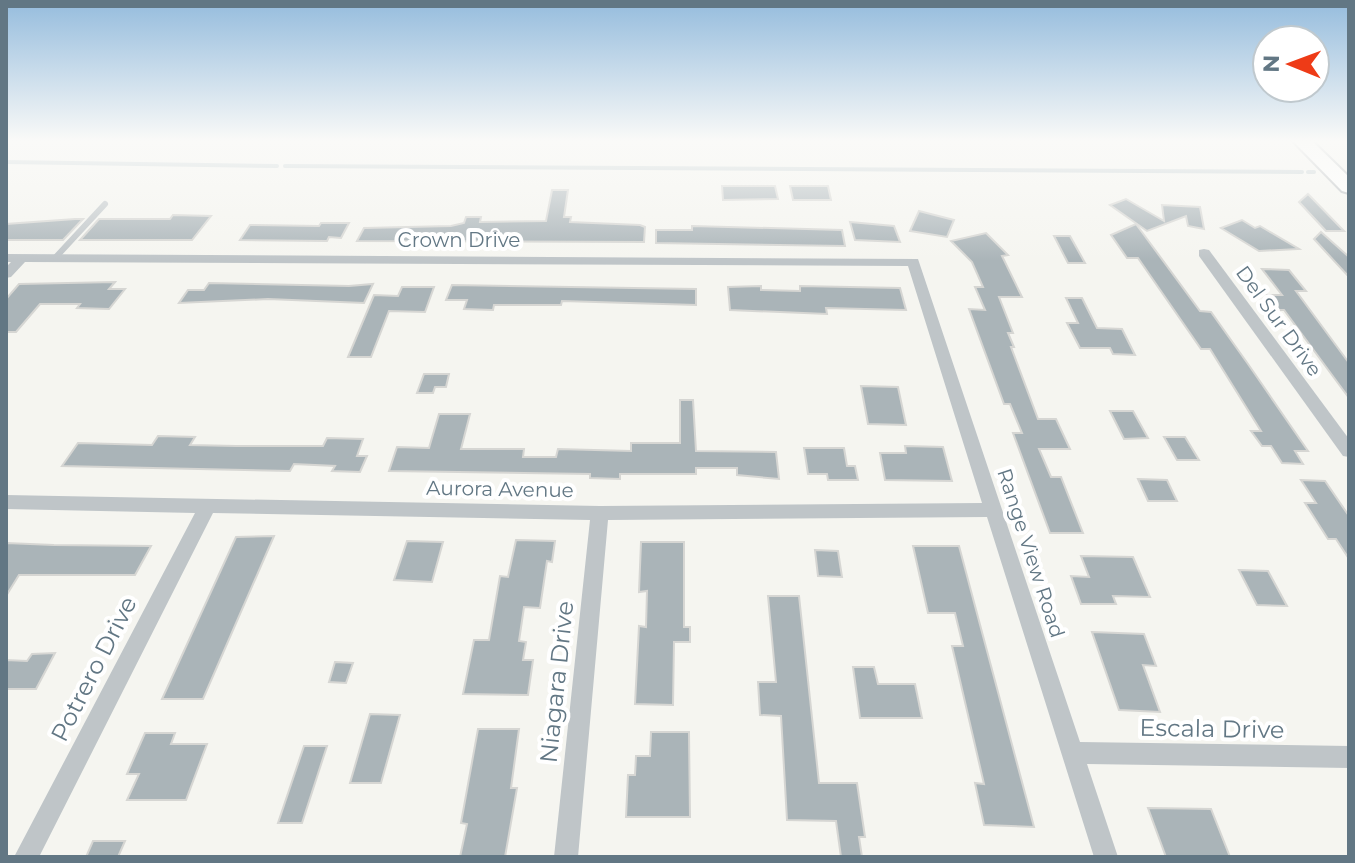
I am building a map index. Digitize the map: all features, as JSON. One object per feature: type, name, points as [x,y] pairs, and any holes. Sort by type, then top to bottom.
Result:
[{"type":"street","name":"Del Sur Drive","points":[[1204,253],[1349,451]]},
{"type":"street","name":"Crown Drive","points":[[6,258],[913,262]]},
{"type":"street","points":[[6,274],[22,258]]},
{"type":"street","name":"Range View Road","points":[[913,262],[1106,857]]},
{"type":"street","name":"Aurora Avenue","points":[[6,502],[600,513],[994,510]]},
{"type":"street","name":"Potrero Drive","points":[[26,857],[208,505]]},
{"type":"street","name":"Niagara Drive","points":[[566,857],[600,513]]},
{"type":"street","name":"Escala Drive","points":[[1074,753],[1349,757]]},
{"type":"lane","points":[[55,258],[105,204]]},
{"type":"building","points":[[722,186],[775,186],[778,199],[723,200]]},
{"type":"building","points":[[790,186],[828,186],[831,200],[793,200]]},
{"type":"building","points":[[552,190],[568,190],[564,217],[571,217],[570,222],[640,225],[645,227],[644,242],[357,241],[364,228],[451,226],[464,223],[466,217],[481,217],[480,222],[546,221]]},
{"type":"building","points":[[1308,194],[1344,231],[1326,231],[1299,202]]},
{"type":"building","points":[[1126,199],[1164,221],[1162,205],[1200,207],[1204,229],[1188,226],[1186,216],[1147,231],[1110,205]]},
{"type":"building","points":[[919,211],[954,220],[947,237],[910,231]]},
{"type":"building","points":[[173,215],[211,216],[192,240],[80,240],[99,219],[170,219]]},
{"type":"building","points":[[83,219],[63,240],[6,240],[6,224]]},
{"type":"building","points":[[1242,220],[1255,228],[1260,226],[1299,249],[1259,251],[1221,228]]},
{"type":"building","points":[[850,222],[894,226],[900,242],[855,240]]},
{"type":"building","points":[[321,223],[349,223],[341,238],[329,237],[327,241],[240,240],[250,225],[319,226]]},
{"type":"building","points":[[1136,224],[1200,311],[1211,312],[1248,364],[1308,451],[1295,451],[1303,464],[1282,463],[1271,446],[1262,446],[1251,431],[1261,431],[1210,349],[1201,349],[1138,258],[1127,258],[1111,235]]},
{"type":"building","points":[[692,226],[842,230],[845,246],[656,243],[656,230],[692,230]]},
{"type":"building","points":[[1321,232],[1349,257],[1349,277],[1314,239]]},
{"type":"building","points":[[986,233],[1008,255],[1002,256],[1022,297],[999,297],[1013,333],[1008,333],[1014,347],[1011,347],[1038,419],[1056,419],[1070,449],[1039,449],[1051,477],[1061,477],[1083,533],[1050,533],[1013,433],[1022,433],[1010,404],[1004,404],[969,309],[985,310],[975,287],[983,287],[972,262],[951,241]]},
{"type":"building","points":[[1054,236],[1070,236],[1085,263],[1068,263]]},
{"type":"building","points":[[1262,269],[1289,270],[1306,291],[1296,291],[1349,363],[1349,398],[1284,310],[1279,310],[1267,295],[1282,295]]},
{"type":"building","points":[[115,282],[109,289],[125,289],[109,309],[77,308],[80,304],[40,304],[16,332],[6,332],[6,299],[19,284]]},
{"type":"building","points":[[209,283],[373,284],[364,303],[268,299],[179,303],[188,290],[204,290]]},
{"type":"building","points":[[452,285],[696,289],[696,305],[562,301],[561,305],[494,305],[493,310],[464,309],[467,300],[446,300]]},
{"type":"building","points":[[761,286],[761,290],[800,291],[800,286],[900,288],[906,310],[826,308],[827,314],[730,310],[728,287]]},
{"type":"building","points":[[402,287],[434,287],[425,312],[389,311],[371,357],[348,357],[374,295],[398,296]]},
{"type":"building","points":[[1066,298],[1082,298],[1097,328],[1122,329],[1135,355],[1113,354],[1110,348],[1080,348],[1067,323],[1078,323]]},
{"type":"building","points":[[424,374],[449,374],[446,387],[435,387],[433,393],[417,393]]},
{"type":"building","points":[[861,386],[898,387],[906,425],[868,424]]},
{"type":"building","points":[[680,400],[693,400],[696,451],[776,452],[779,479],[737,475],[737,468],[696,468],[696,474],[620,474],[620,479],[590,478],[590,474],[389,471],[397,447],[429,448],[439,414],[470,414],[461,449],[524,449],[523,457],[556,457],[558,449],[631,451],[631,443],[680,443]]},
{"type":"building","points":[[1110,411],[1133,411],[1148,438],[1124,439]]},
{"type":"building","points":[[158,436],[195,437],[190,445],[236,446],[323,446],[327,438],[363,439],[357,456],[367,456],[360,472],[332,471],[335,466],[294,464],[290,471],[62,466],[78,443],[152,445]]},
{"type":"building","points":[[1164,437],[1185,437],[1199,460],[1177,460]]},
{"type":"building","points":[[905,446],[943,447],[952,481],[885,480],[880,453],[906,453]]},
{"type":"building","points":[[804,448],[844,448],[847,466],[855,466],[858,480],[828,480],[827,474],[808,474]]},
{"type":"building","points":[[1138,479],[1167,480],[1177,501],[1148,501]]},
{"type":"building","points":[[1301,480],[1325,481],[1349,516],[1349,559],[1336,539],[1328,539],[1305,503],[1316,503]]},
{"type":"building","points":[[274,536],[203,699],[162,699],[236,537]]},
{"type":"building","points":[[516,540],[555,541],[552,562],[547,561],[540,608],[524,607],[519,641],[526,642],[523,660],[533,660],[528,695],[463,694],[474,640],[489,640],[500,576],[508,577]]},
{"type":"building","points":[[407,541],[443,542],[432,582],[394,580]]},
{"type":"building","points":[[641,542],[684,542],[684,627],[690,627],[690,642],[674,642],[673,705],[635,704],[639,626],[646,627],[647,591],[639,592]]},
{"type":"building","points":[[6,543],[151,546],[135,575],[19,575],[6,596]]},
{"type":"building","points":[[913,546],[959,546],[1034,827],[984,825],[975,783],[984,784],[952,646],[963,646],[955,613],[928,613]]},
{"type":"building","points":[[815,550],[838,551],[842,577],[818,576]]},
{"type":"building","points":[[1081,556],[1133,557],[1150,597],[1113,596],[1116,604],[1081,604],[1071,576],[1089,577]]},
{"type":"building","points":[[1239,570],[1268,571],[1287,606],[1257,605]]},
{"type":"building","points":[[768,596],[799,596],[819,783],[857,783],[865,837],[859,837],[862,857],[841,857],[836,821],[787,820],[781,716],[760,715],[758,682],[776,682]]},
{"type":"building","points":[[1092,632],[1144,634],[1156,666],[1143,665],[1160,712],[1119,710]]},
{"type":"building","points":[[55,653],[36,689],[6,689],[6,660],[27,661],[32,654]]},
{"type":"building","points":[[335,662],[353,663],[346,683],[329,682]]},
{"type":"building","points":[[853,667],[874,667],[878,684],[915,684],[922,718],[860,718]]},
{"type":"building","points":[[370,714],[400,715],[381,783],[350,783]]},
{"type":"building","points":[[478,729],[519,729],[511,788],[517,788],[505,857],[460,857],[467,824],[461,823]]},
{"type":"building","points":[[651,732],[689,732],[690,817],[626,817],[628,775],[635,775],[636,756],[650,756]]},
{"type":"building","points":[[145,733],[175,733],[171,744],[207,744],[186,800],[127,800],[139,774],[127,774]]},
{"type":"building","points":[[304,746],[327,746],[302,823],[278,823]]},
{"type":"building","points":[[1148,808],[1211,809],[1230,857],[1166,857]]},
{"type":"building","points":[[93,841],[125,841],[118,857],[86,857]]}]
